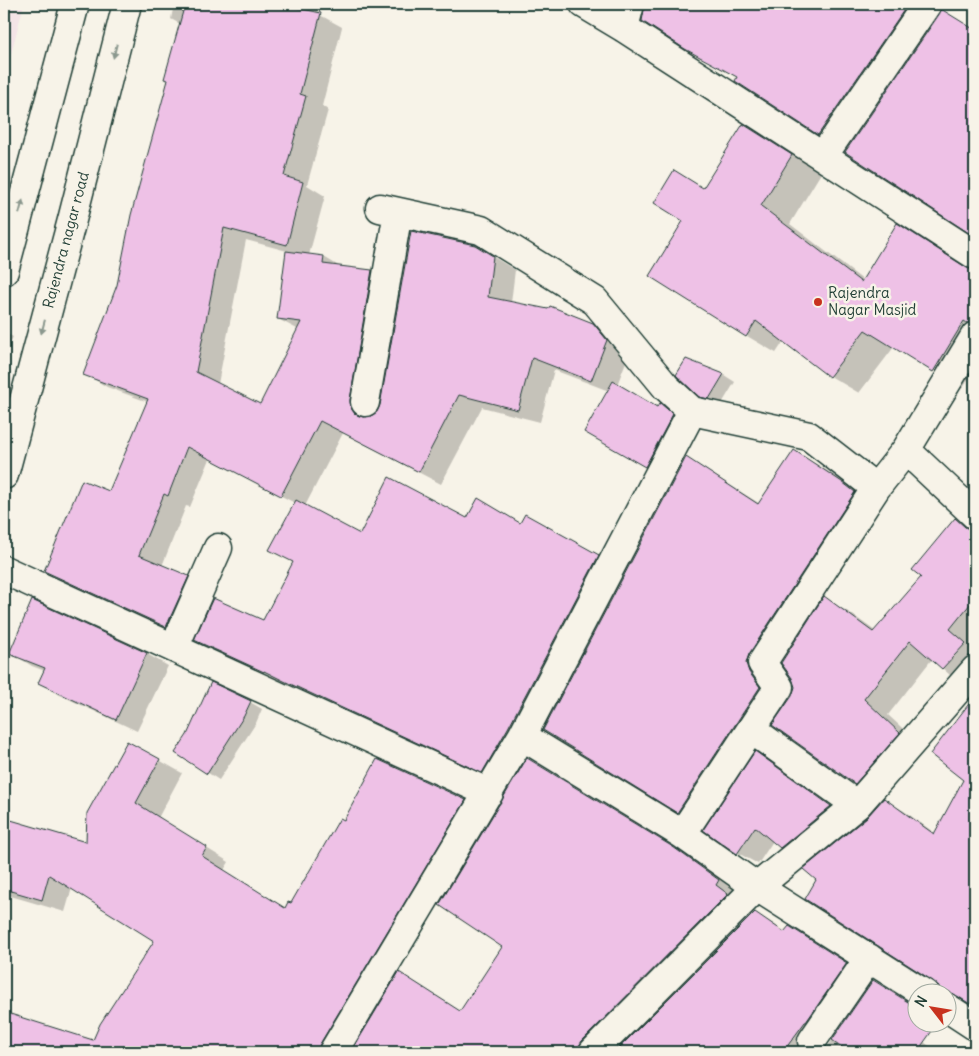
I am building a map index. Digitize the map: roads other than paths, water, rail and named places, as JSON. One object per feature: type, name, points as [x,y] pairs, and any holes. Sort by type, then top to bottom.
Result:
[{"type":"street","points":[[4,271],[75,4]]},
{"type":"street","name":"Rajendra nagar road","points":[[4,475],[127,4]]},
{"type":"street","points":[[584,4],[627,16],[823,156],[975,254]]},
{"type":"street","points":[[823,156],[927,4]]},
{"type":"street","points":[[365,402],[389,210],[481,230],[595,301],[666,387],[692,411],[809,436],[876,488]]},
{"type":"street","points":[[682,834],[779,687],[762,663],[876,488],[906,450],[975,336]]},
{"type":"street","points":[[333,1052],[522,736],[692,411]]},
{"type":"street","points":[[906,450],[975,514]]},
{"type":"street","points":[[174,648],[218,548]]},
{"type":"street","points":[[4,570],[489,793]]},
{"type":"street","points":[[593,1052],[757,887],[857,805],[975,670]]},
{"type":"street","points":[[752,730],[857,805]]},
{"type":"street","points":[[522,736],[682,834],[757,887],[909,984]]},
{"type":"street","points":[[815,1048],[869,958]]},
{"type":"street","points":[[956,1014],[975,1026]]},
{"type":"place","name":"Rajendra Nagar Masjid","points":[[818,302]]}]
